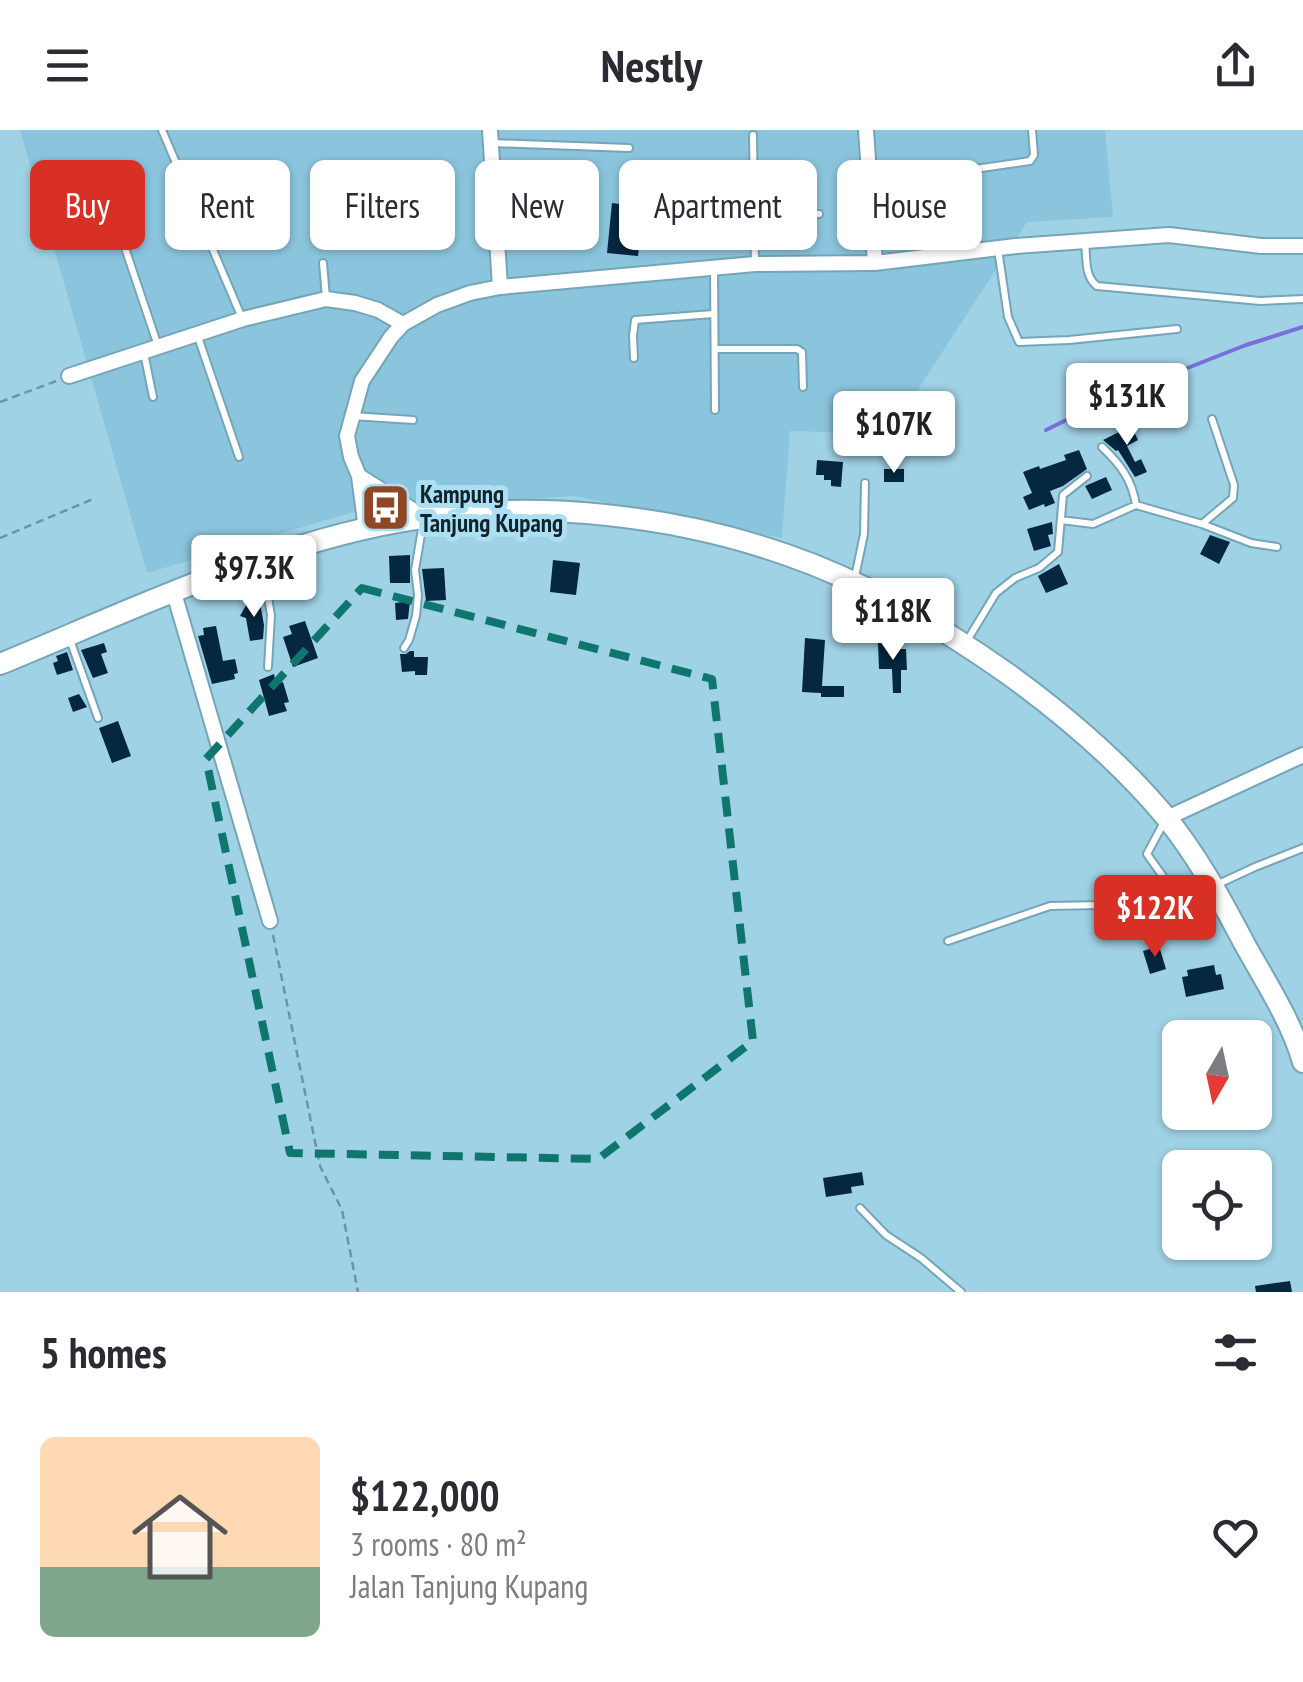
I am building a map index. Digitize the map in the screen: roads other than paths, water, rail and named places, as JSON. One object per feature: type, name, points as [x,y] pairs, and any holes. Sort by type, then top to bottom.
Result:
[{"type":"main road","points":[[0,664],[255,561],[366,529],[424,517],[569,510],[607,514],[755,545],[878,594],[965,645],[1058,710],[1113,760],[1166,818],[1214,886],[1297,1025],[1303,1062]]},
{"type":"street","points":[[866,130],[868,160]]},
{"type":"street","points":[[490,136],[500,287]]},
{"type":"street","points":[[366,529],[359,476],[347,436],[362,381],[403,324],[470,293],[755,264],[875,263],[998,248],[1169,235],[1261,246],[1303,246]]},
{"type":"street","points":[[874,250],[875,263]]},
{"type":"street","points":[[70,376],[242,319],[326,299],[378,310],[403,324]]},
{"type":"street","points":[[359,476],[424,517]]},
{"type":"street","points":[[174,593],[270,921]]},
{"type":"street","points":[[1166,818],[1303,755]]},
{"type":"lane","points":[[162,130],[242,319]]},
{"type":"lane","points":[[982,168],[1030,161],[1034,155],[1032,130]]},
{"type":"lane","points":[[754,135],[754,160]]},
{"type":"lane","points":[[490,136],[629,148]]},
{"type":"lane","points":[[1086,242],[1088,274],[1097,286],[1260,301],[1303,300]]},
{"type":"lane","points":[[998,248],[1008,318],[1019,342],[1177,329]]},
{"type":"lane","points":[[125,250],[151,349],[153,397]]},
{"type":"lane","points":[[755,250],[755,264]]},
{"type":"lane","points":[[323,263],[326,299]]},
{"type":"lane","points":[[714,268],[715,410]]},
{"type":"lane","points":[[634,358],[636,320],[714,314]]},
{"type":"lane","points":[[196,333],[239,457]]},
{"type":"lane","points":[[715,349],[797,349],[804,357],[804,387]]},
{"type":"lane","points":[[351,416],[413,420]]},
{"type":"lane","points":[[1202,524],[1233,498],[1234,485],[1212,420]]},
{"type":"lane","points":[[1102,447],[1132,485],[1136,505]]},
{"type":"lane","points":[[965,645],[996,593],[1058,552],[1063,495],[1087,476]]},
{"type":"lane","points":[[853,583],[864,534],[865,483]]},
{"type":"lane","points":[[1061,520],[1093,524],[1136,505],[1251,543],[1277,547]]},
{"type":"lane","points":[[404,648],[416,616],[415,570],[424,517]]},
{"type":"lane","points":[[255,561],[271,615],[268,666]]},
{"type":"lane","points":[[69,636],[98,718]]},
{"type":"lane","points":[[1166,818],[1147,854],[1174,892]]},
{"type":"lane","points":[[948,941],[1050,906],[1102,905],[1214,886],[1303,848]]},
{"type":"lane","points":[[860,1208],[886,1235],[922,1258],[961,1292]]},
{"type":"waterway","points":[[1046,430],[1111,398],[1303,327]]},
{"type":"place","name":"Kampung Tanjung Kupang","points":[[385,508]]}]
